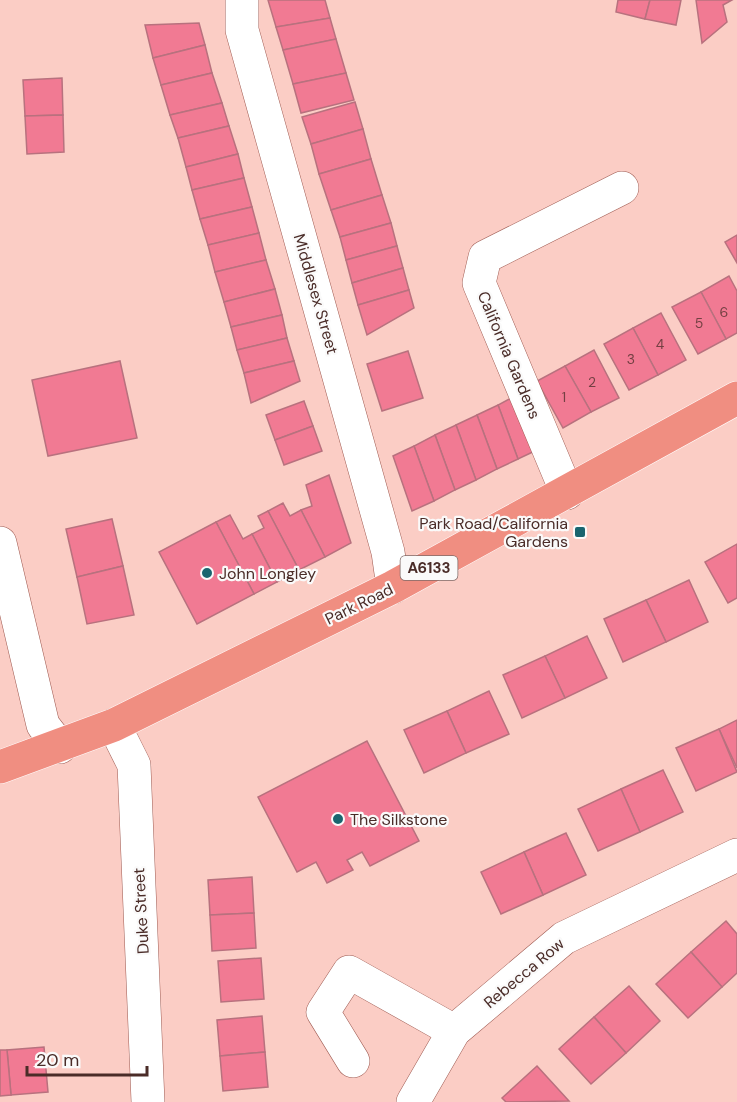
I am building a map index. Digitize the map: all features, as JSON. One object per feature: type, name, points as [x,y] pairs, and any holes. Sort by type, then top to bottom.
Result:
[{"type":"highway","name":"Park Road","points":[[0,767],[60,747],[114,725],[393,587],[737,398]]},
{"type":"street","name":"Middlesex Street","points":[[242,0],[242,30],[388,552],[393,587]]},
{"type":"street","name":"California Gardens","points":[[567,493],[479,284],[485,257],[622,188]]},
{"type":"street","points":[[0,543],[43,725],[60,747]]},
{"type":"street","name":"Duke Street","points":[[114,725],[134,765],[148,1102]]},
{"type":"street","name":"Rebecca Row","points":[[413,1102],[454,1031],[564,938],[737,855]]},
{"type":"street","points":[[353,1061],[323,1012],[349,972],[454,1031]]},
{"type":"building","points":[[268,0],[325,0],[330,18],[276,27]]},
{"type":"building","points":[[618,0],[650,0],[645,19],[616,12]]},
{"type":"building","points":[[650,0],[681,0],[676,25],[645,19]]},
{"type":"building","points":[[696,0],[732,0],[723,5],[727,22],[702,43]]},
{"type":"building","points":[[330,18],[336,39],[283,50],[276,27]]},
{"type":"building","points":[[199,23],[205,45],[153,58],[145,25]]},
{"type":"building","points":[[336,39],[346,73],[293,84],[283,50]]},
{"type":"building","points":[[205,45],[212,73],[161,85],[153,58]]},
{"type":"building","points":[[212,73],[222,103],[170,115],[161,85]]},
{"type":"building","points":[[346,73],[354,100],[301,113],[293,84]]},
{"type":"building","points":[[62,78],[63,115],[25,116],[23,80]]},
{"type":"building","points":[[355,102],[363,129],[311,144],[302,117]]},
{"type":"building","points":[[222,103],[229,126],[178,138],[170,115]]},
{"type":"building","points":[[63,115],[64,152],[27,154],[25,116]]},
{"type":"building","points":[[229,126],[238,154],[186,167],[178,138]]},
{"type":"building","points":[[363,129],[371,159],[319,174],[311,144]]},
{"type":"building","points":[[238,154],[244,178],[192,190],[186,167]]},
{"type":"building","points":[[371,159],[382,195],[331,210],[319,174]]},
{"type":"building","points":[[244,178],[252,207],[200,219],[192,190]]},
{"type":"building","points":[[382,195],[391,223],[340,237],[331,210]]},
{"type":"building","points":[[252,207],[259,233],[208,245],[200,219]]},
{"type":"building","points":[[391,223],[397,246],[346,260],[340,237]]},
{"type":"building","points":[[259,233],[266,260],[215,272],[208,245]]},
{"type":"building","points":[[737,235],[737,263],[725,242]]},
{"type":"building","points":[[397,246],[403,268],[352,283],[346,260]]},
{"type":"building","points":[[266,260],[275,289],[224,302],[215,272]]},
{"type":"building","points":[[403,268],[409,290],[358,305],[352,283]]},
{"type":"building","points":[[729,276],[737,291],[737,333],[726,339],[701,292]]},
{"type":"building","points":[[275,289],[282,315],[231,327],[224,302]]},
{"type":"building","points":[[409,290],[414,308],[367,335],[358,305]]},
{"type":"building","points":[[701,292],[726,339],[698,354],[672,307]]},
{"type":"building","points":[[661,313],[686,360],[658,375],[633,328]]},
{"type":"building","points":[[282,315],[287,338],[237,350],[231,327]]},
{"type":"building","points":[[633,328],[658,375],[629,390],[604,344]]},
{"type":"building","points":[[287,338],[294,361],[244,373],[237,350]]},
{"type":"building","points":[[594,350],[619,398],[591,412],[565,366]]},
{"type":"building","points":[[408,351],[423,398],[382,411],[367,364]]},
{"type":"building","points":[[120,361],[137,438],[48,456],[32,380]]},
{"type":"building","points":[[294,361],[300,381],[251,403],[244,373]]},
{"type":"building","points":[[565,366],[591,412],[563,428],[537,381]]},
{"type":"building","points":[[519,394],[539,449],[518,459],[498,405]]},
{"type":"building","points":[[304,401],[313,426],[275,440],[266,415]]},
{"type":"building","points":[[498,405],[518,459],[497,469],[477,415]]},
{"type":"building","points":[[477,415],[497,469],[476,480],[456,425]]},
{"type":"building","points":[[456,425],[476,480],[455,490],[435,435]]},
{"type":"building","points":[[313,426],[322,451],[284,465],[275,440]]},
{"type":"building","points":[[435,435],[455,490],[434,501],[414,446]]},
{"type":"building","points":[[414,446],[434,501],[412,511],[393,456]]},
{"type":"building","points":[[329,475],[351,543],[325,557],[301,510],[312,506],[306,485]]},
{"type":"building","points":[[283,503],[290,516],[301,510],[325,557],[299,570],[268,511]]},
{"type":"building","points":[[268,511],[299,570],[277,582],[252,534],[264,528],[258,516]]},
{"type":"building","points":[[230,515],[243,539],[252,534],[277,582],[254,594],[216,522]]},
{"type":"building","points":[[112,519],[123,566],[77,577],[66,529]]},
{"type":"building","name":"John Longley","points":[[216,522],[254,594],[197,624],[159,552]]},
{"type":"building","points":[[737,544],[737,598],[728,603],[705,562]]},
{"type":"building","points":[[123,566],[134,615],[87,624],[77,577]]},
{"type":"building","points":[[689,580],[708,622],[666,642],[646,600]]},
{"type":"building","points":[[646,600],[666,642],[623,662],[604,619]]},
{"type":"building","points":[[587,636],[607,678],[565,698],[545,656]]},
{"type":"building","points":[[545,656],[565,698],[522,718],[503,675]]},
{"type":"building","points":[[489,691],[509,734],[466,753],[447,711]]},
{"type":"building","points":[[447,711],[466,753],[424,773],[404,730]]},
{"type":"building","points":[[737,720],[737,768],[719,729]]},
{"type":"building","points":[[719,729],[737,772],[696,791],[676,748]]},
{"type":"building","name":"The Silkstone","points":[[367,741],[419,841],[370,866],[362,852],[347,860],[353,870],[327,883],[316,862],[297,872],[258,797]]},
{"type":"building","points":[[663,770],[683,812],[640,832],[621,789]]},
{"type":"building","points":[[621,789],[640,832],[598,851],[578,809]]},
{"type":"building","points":[[566,833],[586,875],[543,895],[524,852]]},
{"type":"building","points":[[524,852],[543,895],[501,914],[481,872]]},
{"type":"building","points":[[252,877],[254,913],[210,915],[208,880]]},
{"type":"building","points":[[254,913],[256,948],[212,951],[210,915]]},
{"type":"building","points":[[726,921],[737,934],[737,973],[722,987],[691,952]]},
{"type":"building","points":[[691,952],[722,987],[688,1018],[656,984]]},
{"type":"building","points":[[261,958],[264,999],[221,1002],[218,961]]},
{"type":"building","points":[[629,986],[660,1021],[626,1053],[594,1017]]},
{"type":"building","points":[[262,1016],[265,1052],[220,1056],[217,1020]]},
{"type":"building","points":[[594,1017],[626,1053],[591,1084],[559,1049]]},
{"type":"building","points":[[44,1047],[48,1092],[11,1095],[7,1050]]},
{"type":"building","points":[[0,1050],[7,1050],[11,1095],[0,1096]]},
{"type":"building","points":[[265,1052],[268,1087],[223,1091],[220,1056]]},
{"type":"building","points":[[537,1066],[569,1101],[506,1102],[502,1098]]},
{"type":"place","name":"Park Road/California Gardens","points":[[580,532]]},
{"type":"place","name":"John Longley","points":[[207,573]]},
{"type":"place","name":"The Silkstone","points":[[338,819]]}]
